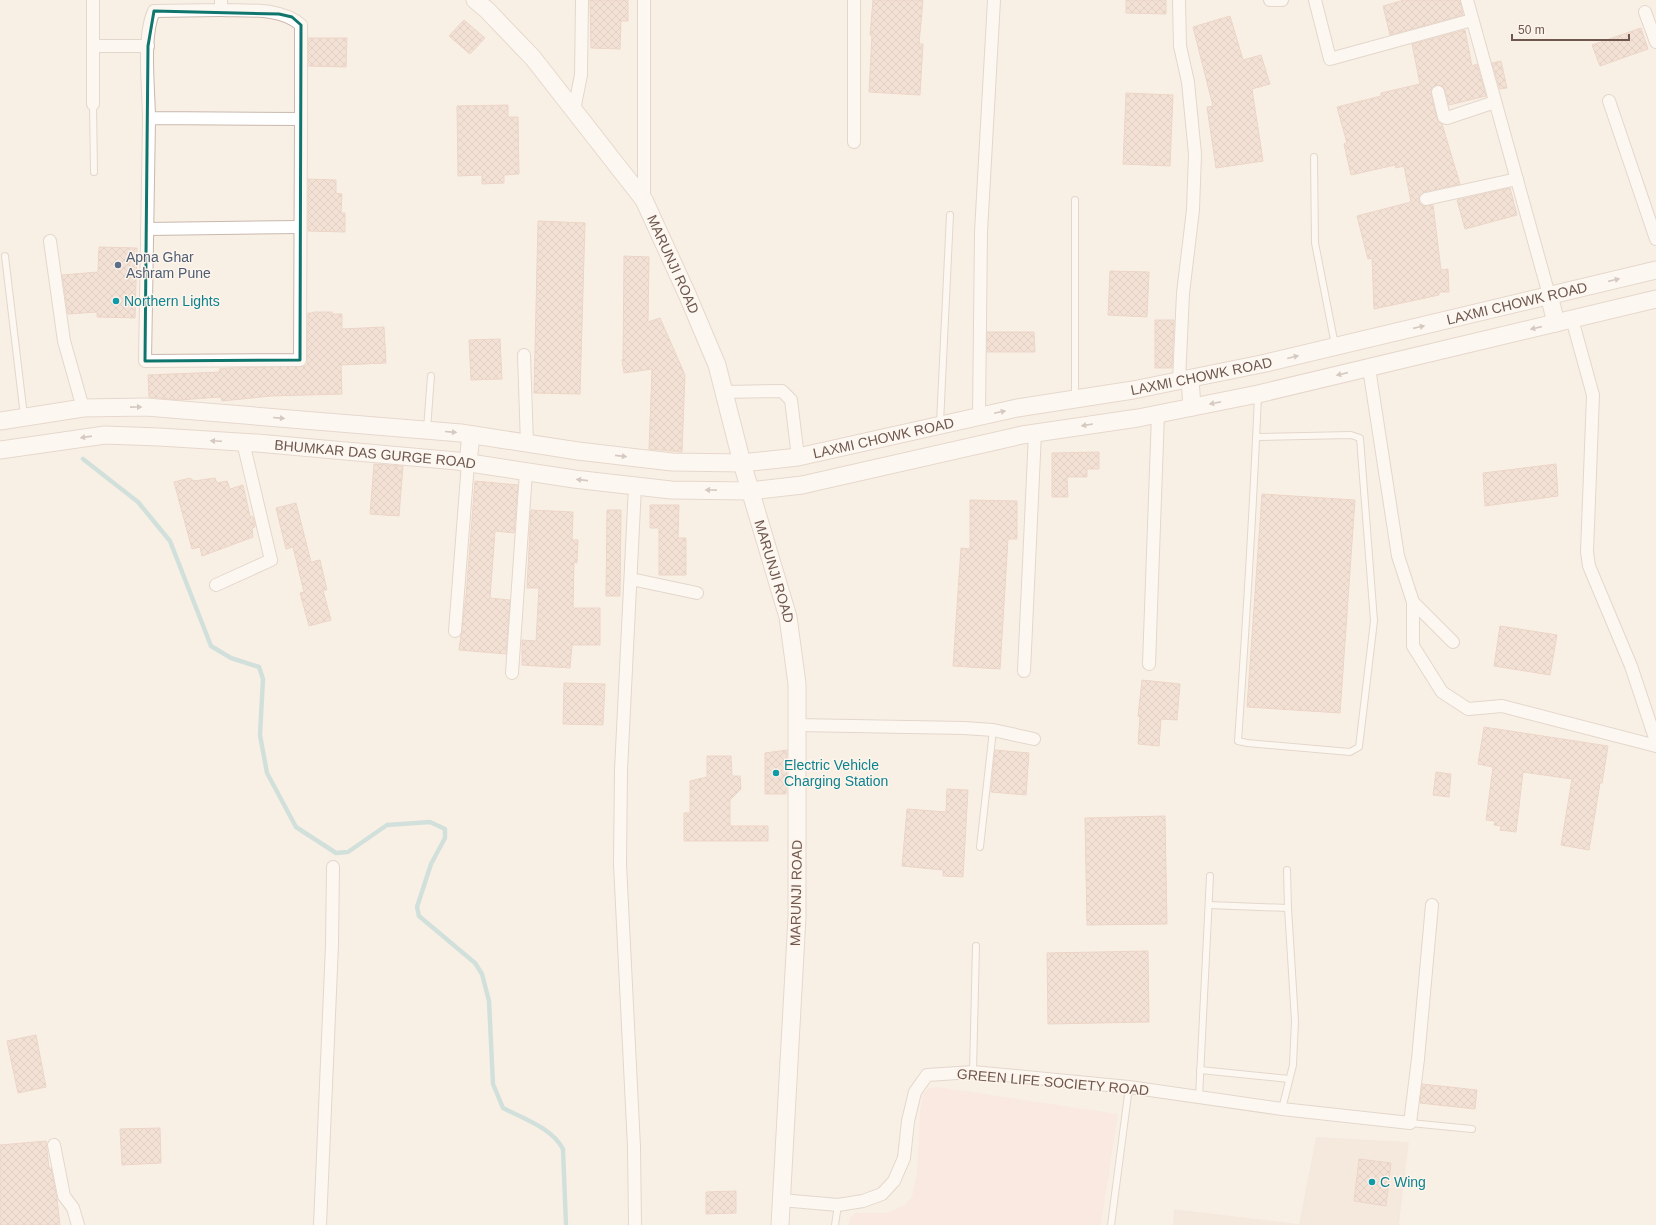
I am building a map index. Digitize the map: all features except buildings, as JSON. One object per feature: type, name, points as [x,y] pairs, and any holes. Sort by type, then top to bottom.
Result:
[{"type":"main road","name":"MARUNJI ROAD","points":[[475,0],[487,10],[533,58],[644,200],[687,294],[717,365],[742,463],[788,617],[796,684],[797,917],[780,1225]]},
{"type":"main road","name":"LAXMI CHOWK ROAD","points":[[742,463],[798,457],[1017,408],[1184,380],[1266,364],[1656,270]]},
{"type":"main road","points":[[1549,296],[1556,323]]},
{"type":"main road","name":"LAXMI CHOWK ROAD","points":[[750,491],[802,485],[1035,433],[1158,414],[1258,394],[1656,299]]},
{"type":"main road","points":[[1184,380],[1192,407]]},
{"type":"main road","name":"BHUMKAR DAS GURGE ROAD","points":[[0,422],[84,408],[146,407],[427,430],[471,435],[578,452],[672,462],[742,463]]},
{"type":"main road","points":[[105,408],[105,435]]},
{"type":"main road","points":[[250,443],[260,416]]},
{"type":"main road","name":"BHUMKAR DAS GURGE ROAD","points":[[0,450],[105,435],[250,443],[468,463],[526,472],[671,490],[750,491]]},
{"type":"main road","points":[[468,463],[471,435]]},
{"type":"street","points":[[93,0],[93,104]]},
{"type":"street","points":[[574,110],[581,75],[582,0]]},
{"type":"street","points":[[644,0],[644,200]]},
{"type":"street","points":[[854,0],[854,142]]},
{"type":"street","points":[[979,416],[981,232],[994,0]]},
{"type":"street","points":[[1179,0],[1180,46],[1188,82],[1194,154],[1192,210],[1183,293],[1184,380]]},
{"type":"street","points":[[1270,0],[1282,0]]},
{"type":"street","points":[[1315,0],[1330,59],[1472,20]]},
{"type":"street","points":[[1467,0],[1549,296]]},
{"type":"street","points":[[221,5],[279,14],[292,18],[301,25],[300,360],[145,361],[149,118],[148,46],[151,18],[154,11],[221,5]]},
{"type":"street","points":[[1645,12],[1656,42]]},
{"type":"street","points":[[93,46],[148,46]]},
{"type":"street","points":[[1438,92],[1444,117],[1447,118],[1495,102]]},
{"type":"street","points":[[1609,100],[1656,239]]},
{"type":"street","points":[[149,118],[301,119]]},
{"type":"street","points":[[1426,199],[1516,179]]},
{"type":"street","points":[[147,229],[300,227]]},
{"type":"street","points":[[50,241],[64,341],[84,408]]},
{"type":"street","points":[[1572,319],[1593,395],[1587,552],[1589,566],[1631,666],[1656,741]]},
{"type":"street","points":[[524,355],[527,444]]},
{"type":"street","points":[[1369,368],[1398,556],[1413,602],[1413,646],[1442,692],[1468,709],[1502,706],[1656,746]]},
{"type":"street","points":[[724,392],[782,391],[791,400],[798,457]]},
{"type":"street","points":[[1149,664],[1158,414]]},
{"type":"street","points":[[1024,670],[1035,433]]},
{"type":"street","points":[[216,585],[271,560],[250,443]]},
{"type":"street","points":[[455,631],[468,463]]},
{"type":"street","points":[[512,673],[526,472]]},
{"type":"street","points":[[635,486],[621,770],[620,864],[634,1147],[635,1225]]},
{"type":"street","points":[[631,579],[697,593]]},
{"type":"street","points":[[1413,602],[1453,642]]},
{"type":"street","points":[[797,724],[964,728],[993,730],[1034,739]]},
{"type":"street","points":[[320,1225],[332,945],[333,867]]},
{"type":"street","points":[[1410,1124],[1418,1059],[1432,905]]},
{"type":"street","name":"GREEN LIFE SOCIETY ROAD","points":[[781,1200],[838,1205],[863,1201],[882,1194],[894,1181],[904,1158],[908,1121],[915,1092],[927,1075],[973,1072],[1129,1087],[1282,1109],[1410,1124]]},
{"type":"street","points":[[54,1145],[64,1196],[73,1208],[78,1225]]},
{"type":"lane","points":[[93,104],[94,172]]},
{"type":"lane","points":[[1314,157],[1315,243],[1335,347]]},
{"type":"lane","points":[[1075,200],[1075,399]]},
{"type":"lane","points":[[940,425],[950,215]]},
{"type":"lane","points":[[5,256],[25,417]]},
{"type":"lane","points":[[427,430],[431,376]]},
{"type":"lane","points":[[1256,437],[1351,435],[1360,438],[1374,621],[1359,747],[1350,752],[1238,741],[1258,394]]},
{"type":"lane","points":[[980,846],[993,730]]},
{"type":"lane","points":[[1282,1109],[1293,1064],[1296,1021],[1288,908],[1287,870]]},
{"type":"lane","points":[[1199,1097],[1210,876]]},
{"type":"lane","points":[[1209,905],[1288,908]]},
{"type":"lane","points":[[973,1072],[976,946]]},
{"type":"lane","points":[[1200,1070],[1289,1079]]},
{"type":"lane","points":[[1111,1225],[1129,1087]]},
{"type":"lane","points":[[1410,1124],[1472,1129]]},
{"type":"lane","points":[[835,1225],[838,1205]]},
{"type":"highlighted area","points":[[154,11],[279,14],[292,17],[301,25],[300,360],[145,361],[148,46]]},
{"type":"shaded area","points":[[938,1087],[1118,1114],[1101,1225],[848,1225],[850,1218],[855,1213],[887,1213],[905,1205],[912,1197],[917,1172],[920,1111],[923,1094],[928,1088]]},
{"type":"shaded area","points":[[1316,1137],[1409,1142],[1399,1225],[1173,1225],[1174,1209],[1299,1224]]},
{"type":"waterway","points":[[83,459],[138,502],[170,541],[211,646],[231,658],[259,667],[263,679],[260,735],[267,773],[296,827],[336,853],[348,852],[387,825],[430,822],[445,829],[445,838],[431,864],[417,907],[419,916],[475,963],[482,974],[489,1001],[493,1084],[503,1108],[545,1130],[552,1135],[563,1149],[566,1225]]},
{"type":"place","name":"Apna Ghar Ashram Pune","points":[[118,265]]},
{"type":"place","name":"Northern Lights","points":[[116,301]]},
{"type":"place","name":"Electric Vehicle Charging Station","points":[[776,773]]},
{"type":"place","name":"C Wing","points":[[1372,1182]]}]
